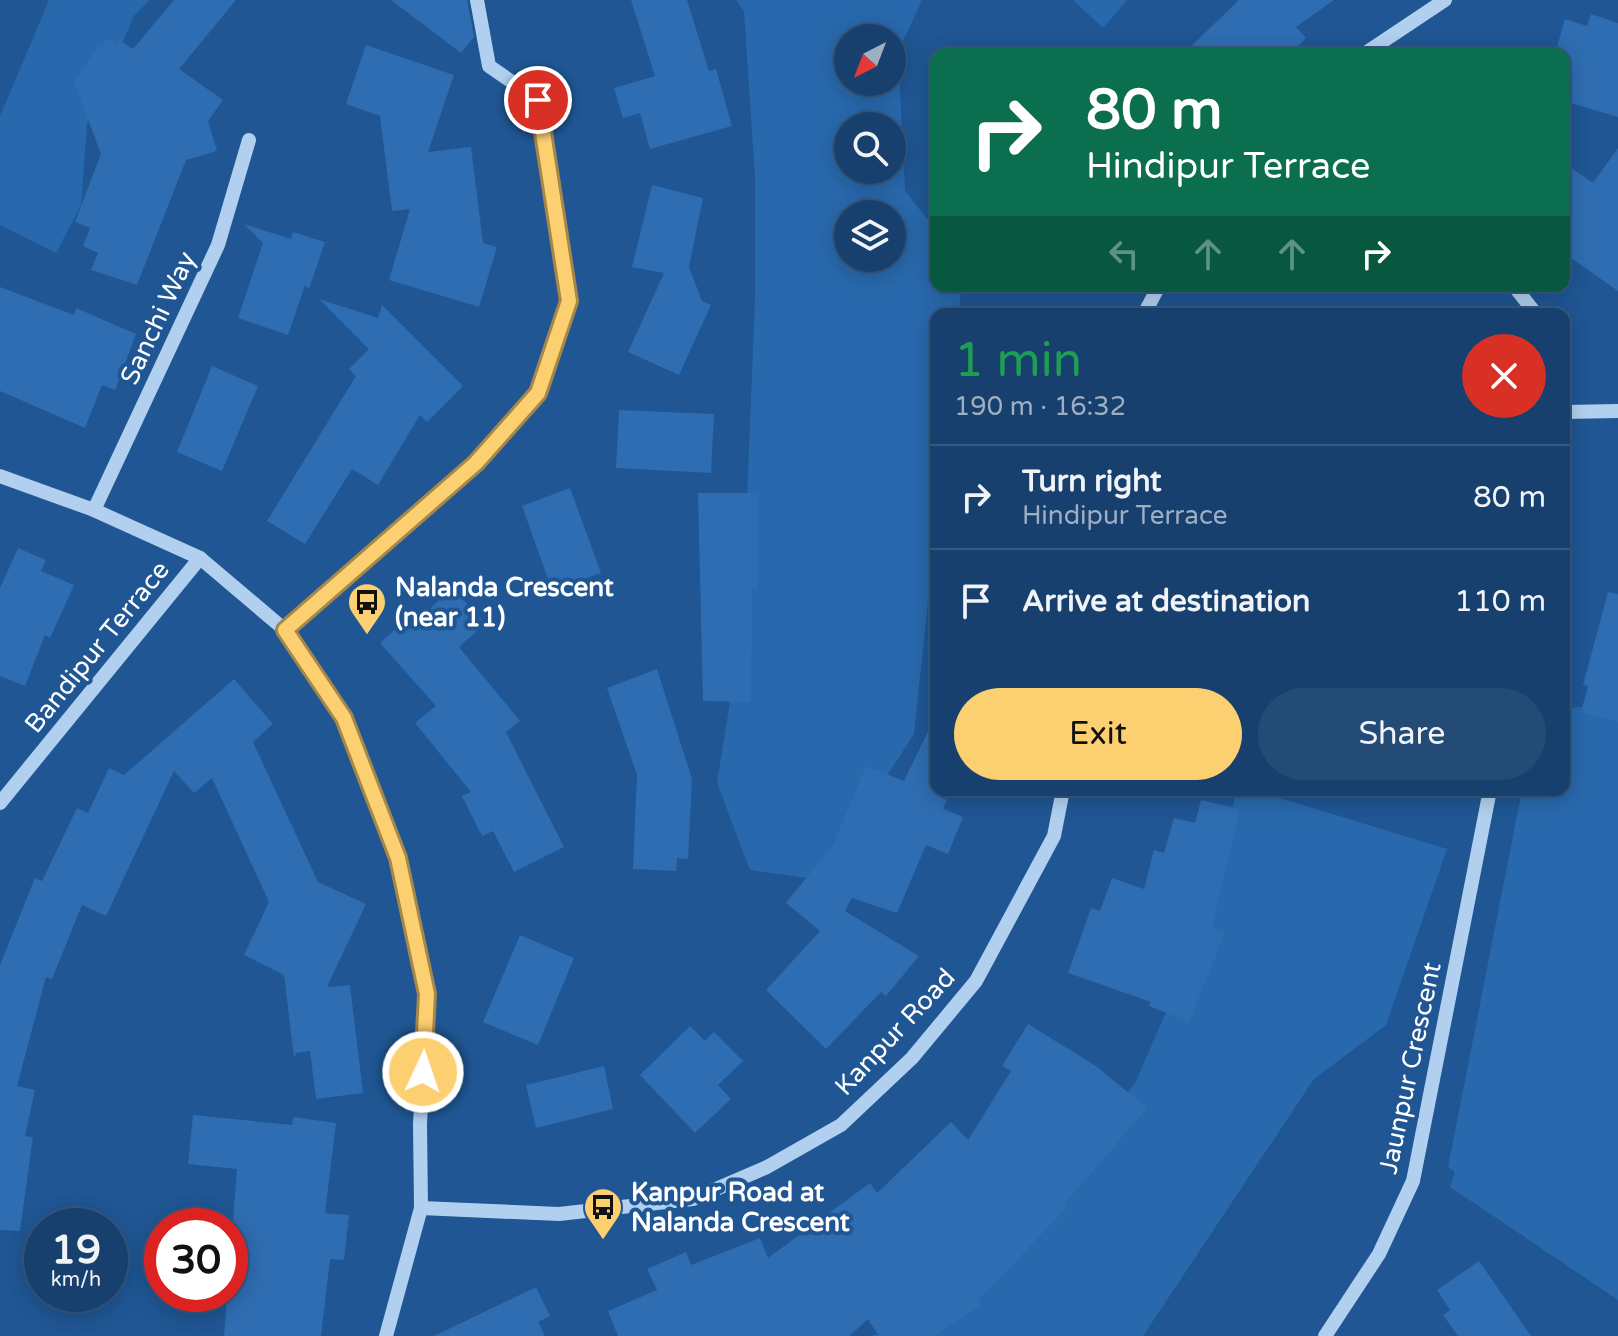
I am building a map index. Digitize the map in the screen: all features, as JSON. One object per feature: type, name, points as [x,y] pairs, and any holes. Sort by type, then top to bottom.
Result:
[{"type":"street","points":[[285,630],[476,463],[538,393],[569,301],[538,100],[489,66],[477,0]]},
{"type":"street","points":[[1373,48],[1445,0]]},
{"type":"street","name":"Sanchi Way","points":[[94,510],[218,245],[249,140]]},
{"type":"street","points":[[1519,292],[1531,308]]},
{"type":"street","points":[[1570,412],[1618,411]]},
{"type":"street","points":[[0,476],[94,510],[200,558],[285,630],[344,718],[398,858],[427,994],[420,1124],[421,1208],[386,1336]]},
{"type":"street","name":"Bandipur Terrace","points":[[0,803],[200,558]]},
{"type":"street","name":"Kanpur Road","points":[[421,1208],[559,1214],[693,1199],[767,1167],[841,1125],[912,1058],[976,981],[1054,836],[1062,796]]},
{"type":"street","name":"Jaunpur Crescent","points":[[1325,1336],[1379,1254],[1413,1181],[1489,796]]},
{"type":"shaded area","points":[[49,0],[150,0],[134,16],[87,124],[81,205],[56,253],[0,225],[0,116]]},
{"type":"shaded area","points":[[736,0],[922,0],[906,35],[906,24],[834,24],[834,96],[900,96],[901,112],[834,112],[834,184],[905,184],[905,191],[930,222],[930,292],[961,292],[959,308],[930,308],[930,582],[914,734],[861,816],[807,878],[750,870],[717,783],[742,626],[755,298],[755,177],[744,11]]},
{"type":"shaded area","points":[[1073,0],[1127,0],[1103,28]]},
{"type":"shaded area","points":[[1618,705],[1618,1300],[1450,1187],[1455,1172],[1448,1167],[1521,796],[1570,796],[1570,708]]},
{"type":"shaded area","points":[[1235,796],[1274,796],[1447,849],[1386,1025],[1314,1079],[1143,1336],[871,1336],[892,1331],[1007,1241],[1135,1083],[1215,900]]},
{"type":"building","points":[[174,0],[236,0],[179,69],[223,100],[208,121],[217,151],[186,160],[137,285],[91,270],[98,253],[83,246],[90,228],[75,222],[101,154],[74,82],[107,38],[116,44],[119,40],[133,49]]},
{"type":"building","points":[[391,0],[467,0],[474,37],[461,53]]},
{"type":"building","points":[[631,0],[687,0],[709,71],[716,69],[732,126],[650,149],[640,113],[623,118],[614,88],[655,76]]},
{"type":"building","points":[[1239,0],[1334,0],[1296,27],[1306,38],[1296,48],[1189,48]]},
{"type":"building","points":[[1591,14],[1618,23],[1618,117],[1570,103],[1570,48],[1557,48],[1565,19],[1587,26]]},
{"type":"building","points":[[366,45],[454,75],[428,152],[471,147],[483,243],[497,247],[479,307],[389,280],[410,209],[392,211],[380,116],[346,104]]},
{"type":"building","points":[[1618,148],[1618,291],[1570,257],[1570,167],[1593,183]]},
{"type":"building","points":[[652,185],[703,198],[689,267],[702,301],[711,305],[679,375],[628,352],[664,273],[632,267]]},
{"type":"building","points":[[244,224],[291,239],[293,232],[325,242],[309,289],[305,285],[288,335],[238,318],[263,243]]},
{"type":"building","points":[[0,287],[74,315],[76,308],[136,334],[115,390],[102,385],[85,428],[0,391]]},
{"type":"building","points":[[319,299],[378,318],[382,305],[463,386],[427,422],[420,415],[378,485],[352,469],[305,544],[267,521],[356,376],[349,369],[369,349]]},
{"type":"building","points":[[212,366],[258,386],[222,471],[177,452]]},
{"type":"building","points":[[619,410],[714,414],[711,473],[616,468]]},
{"type":"building","points":[[570,488],[601,573],[552,590],[522,506]]},
{"type":"building","points":[[698,493],[758,493],[758,588],[752,588],[751,702],[703,701]]},
{"type":"building","points":[[18,548],[46,560],[41,571],[74,585],[50,638],[45,635],[25,686],[0,676],[0,588]]},
{"type":"building","points":[[453,588],[485,624],[459,647],[520,721],[506,732],[564,847],[514,872],[493,831],[482,836],[462,796],[471,792],[415,723],[436,706],[380,643],[413,613],[418,619]]},
{"type":"building","points":[[1608,592],[1618,594],[1618,722],[1581,712],[1588,686],[1583,685]]},
{"type":"building","points":[[657,669],[692,779],[688,859],[677,858],[676,871],[633,869],[637,775],[607,688]]},
{"type":"building","points":[[234,679],[273,724],[253,742],[318,882],[366,904],[327,987],[350,985],[363,1093],[316,1099],[310,1051],[296,1053],[294,1058],[284,975],[244,955],[269,902],[212,778],[194,793],[174,771],[106,916],[82,905],[52,979],[46,977],[17,1086],[35,1090],[25,1136],[33,1137],[20,1231],[0,1230],[0,965],[35,878],[42,881],[77,808],[88,813],[109,768],[124,775]]},
{"type":"building","points":[[930,727],[930,796],[947,800],[943,809],[963,817],[948,854],[926,845],[897,913],[852,898],[845,911],[919,956],[886,996],[881,992],[826,1049],[766,990],[820,931],[786,903],[833,845],[866,766],[904,781]]},
{"type":"building","points":[[1201,800],[1240,809],[1212,928],[1225,933],[1189,1022],[1149,1006],[1151,1002],[1068,973],[1091,908],[1100,911],[1112,878],[1144,889],[1154,850],[1164,853],[1174,818],[1195,823]]},
{"type":"building","points":[[520,935],[574,958],[538,1045],[483,1022]]},
{"type":"building","points":[[1028,1024],[1096,1066],[1147,1108],[1064,1205],[1067,1208],[978,1300],[981,1305],[934,1336],[879,1336],[868,1319],[849,1336],[618,1336],[608,1311],[657,1290],[647,1269],[686,1252],[691,1265],[760,1238],[768,1258],[870,1183],[877,1193],[951,1122],[968,1140],[1011,1071],[1002,1066]]},
{"type":"building","points":[[690,1026],[705,1041],[714,1032],[743,1061],[718,1085],[731,1099],[695,1133],[640,1075]]},
{"type":"building","points":[[604,1066],[613,1109],[536,1128],[526,1085]]},
{"type":"building","points":[[193,1115],[292,1125],[293,1117],[336,1123],[325,1213],[349,1215],[344,1260],[330,1259],[321,1336],[224,1336],[226,1312],[248,1312],[248,1208],[234,1208],[237,1169],[188,1164]]},
{"type":"building","points":[[1479,1261],[1531,1336],[1458,1336],[1443,1315],[1450,1310],[1437,1290]]},
{"type":"building","points":[[536,1287],[550,1316],[538,1322],[545,1336],[434,1336]]},
{"type":"place","name":"Nalanda Crescent (near 11)","points":[[367,636]]},
{"type":"place","name":"Kanpur Road at Nalanda Crescent","points":[[603,1241]]},
{"type":"route","points":[[423,1072],[427,994],[398,858],[344,718],[285,630],[476,463],[538,393],[569,301],[538,100]]}]
